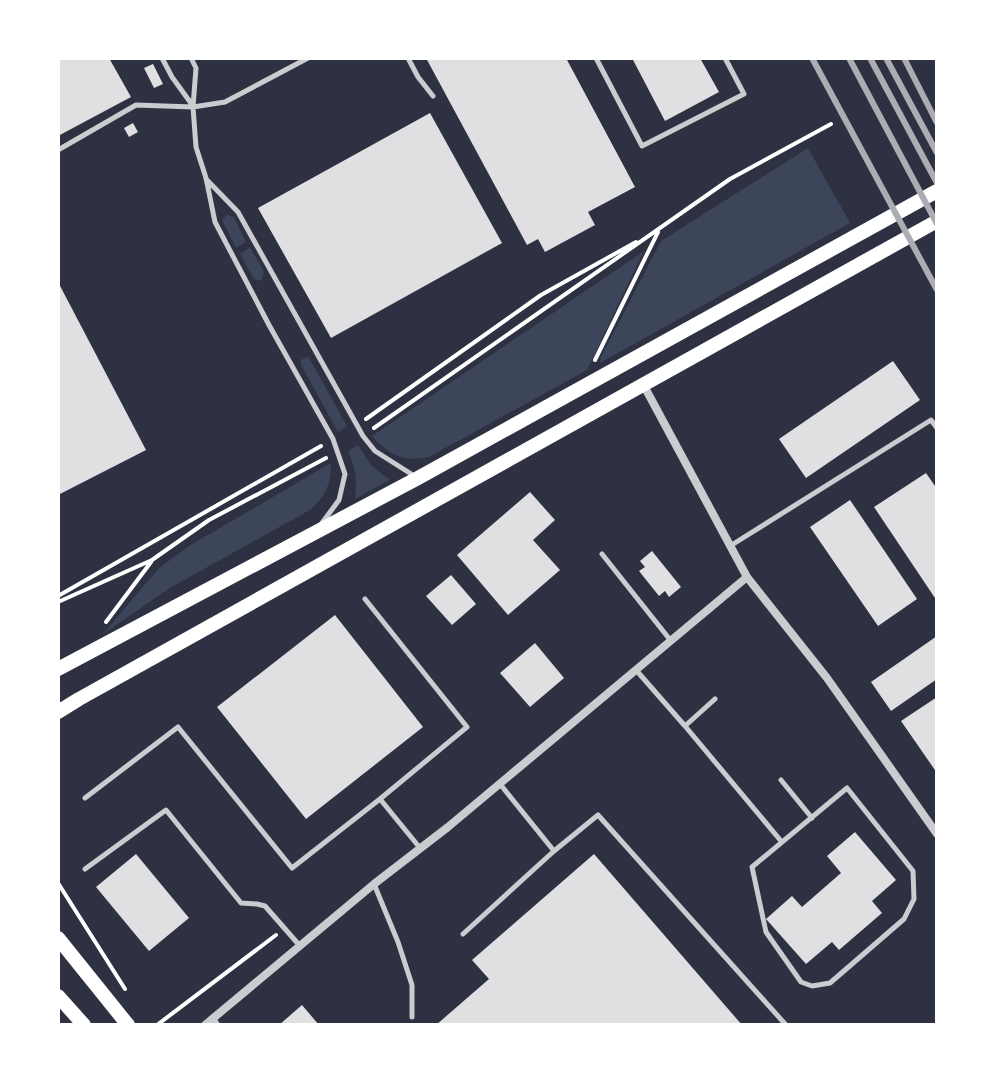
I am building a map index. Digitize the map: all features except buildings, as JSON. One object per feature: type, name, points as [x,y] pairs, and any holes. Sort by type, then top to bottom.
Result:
[{"type":"main road","points":[[58,669],[418,478],[937,191]]},
{"type":"main road","points":[[58,712],[937,221]]},
{"type":"main road","points":[[58,938],[128,1025]]},
{"type":"main road","points":[[58,996],[84,1025]]},
{"type":"street","points":[[643,384],[747,577],[933,821],[937,834]]},
{"type":"street","points":[[205,1025],[216,1022],[374,884],[500,784],[747,577]]},
{"type":"lane","points":[[162,58],[193,107]]},
{"type":"lane","points":[[191,58],[196,68],[193,107],[196,147],[215,222],[339,452],[345,474],[339,500],[315,534]]},
{"type":"lane","points":[[58,150],[136,105],[193,107],[225,102],[308,58]]},
{"type":"lane","points":[[408,58],[433,96]]},
{"type":"lane","points":[[596,58],[642,146],[744,94],[725,58]]},
{"type":"lane","points":[[206,178],[238,212],[363,436],[375,451],[418,478]]},
{"type":"lane","points":[[730,546],[931,420],[937,428]]},
{"type":"lane","points":[[602,554],[671,641]]},
{"type":"lane","points":[[85,798],[178,727],[292,868],[467,727],[365,599]]},
{"type":"lane","points":[[636,670],[781,841]]},
{"type":"lane","points":[[685,726],[715,699]]},
{"type":"lane","points":[[781,780],[812,818]]},
{"type":"lane","points":[[500,784],[554,851]]},
{"type":"lane","points":[[847,788],[913,871],[914,899],[904,919],[830,983],[812,986],[801,982],[766,932],[752,867],[781,841],[847,788]]},
{"type":"lane","points":[[380,799],[420,849]]},
{"type":"lane","points":[[85,869],[166,810],[241,903],[265,906],[301,947]]},
{"type":"lane","points":[[463,934],[598,815],[786,1025]]},
{"type":"lane","points":[[374,884],[412,985],[412,1017]]},
{"type":"path","points":[[592,381],[594,363],[659,229],[730,179],[831,124]]},
{"type":"path","points":[[106,622],[152,560]]},
{"type":"path","points":[[58,883],[129,996]]},
{"type":"path","points":[[157,1025],[285,929]]},
{"type":"shaded area","points":[[808,148],[850,223],[600,363],[661,241]]},
{"type":"shaded area","points":[[227,215],[234,217],[246,242],[236,248],[223,222]]},
{"type":"shaded area","points":[[250,247],[264,272],[259,281],[254,279],[240,254]]},
{"type":"shaded area","points":[[644,251],[587,370],[429,457],[411,459],[397,456],[372,436]]},
{"type":"shaded area","points":[[307,357],[347,426],[338,432],[301,365],[301,360]]},
{"type":"shaded area","points":[[358,445],[371,465],[390,480],[355,499],[355,475],[348,452]]},
{"type":"shaded area","points":[[331,463],[326,489],[310,510],[170,588],[103,634],[159,568],[189,546]]},
{"type":"railway","points":[[812,58],[937,290]]},
{"type":"railway","points":[[849,58],[937,224]]},
{"type":"railway","points":[[870,58],[937,183]]},
{"type":"railway","points":[[886,58],[937,153]]},
{"type":"railway","points":[[904,58],[937,123]]}]
